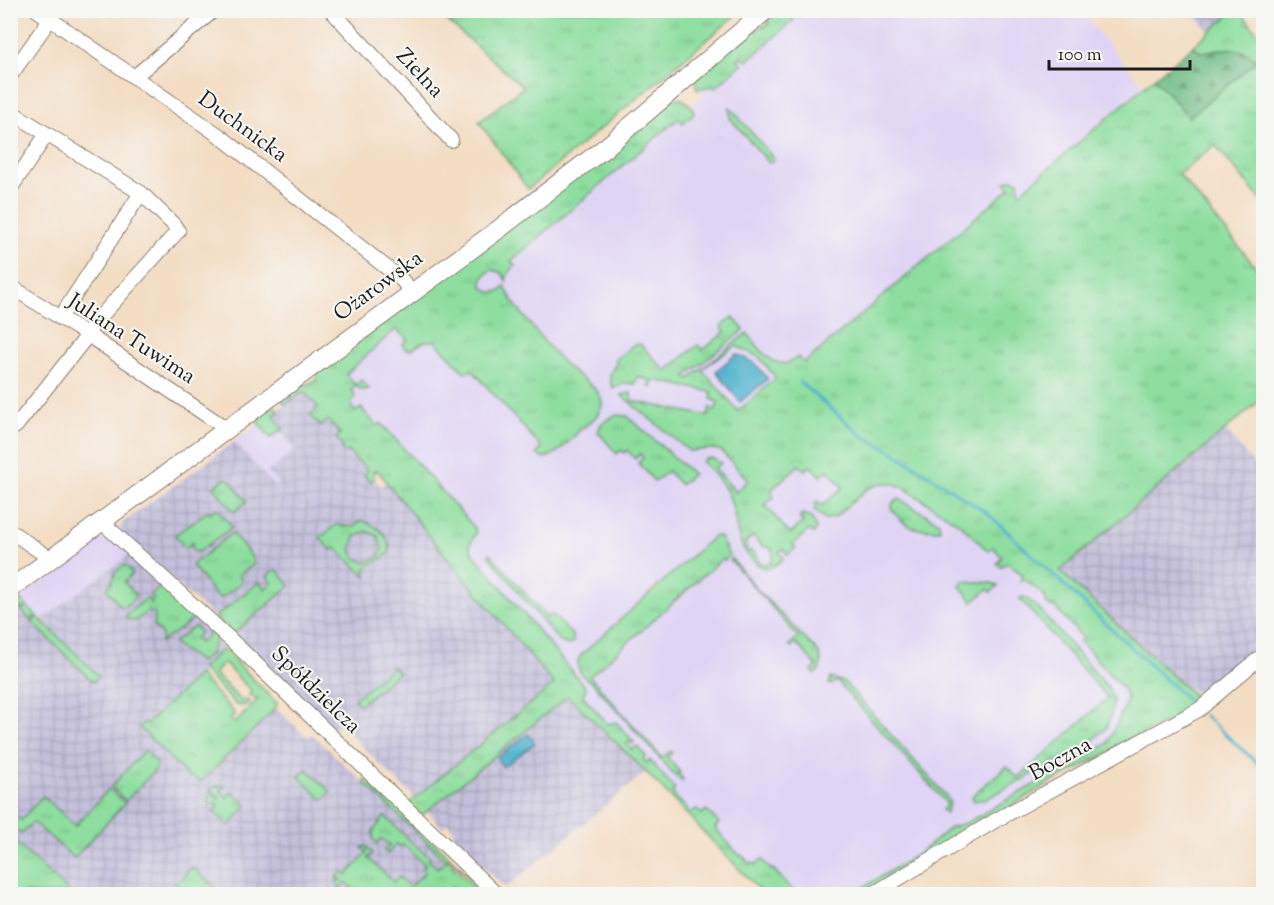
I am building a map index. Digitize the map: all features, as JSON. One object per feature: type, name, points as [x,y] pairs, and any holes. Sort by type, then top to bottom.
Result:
[{"type":"main road","name":"Ożarowska","points":[[10,589],[606,147],[766,10]]},
{"type":"street","name":"Duchnicka","points":[[37,10],[249,158],[401,279],[412,292]]},
{"type":"street","points":[[136,78],[140,72],[214,10]]},
{"type":"street","name":"Zielna","points":[[331,10],[451,140]]},
{"type":"street","points":[[10,76],[50,19]]},
{"type":"street","points":[[10,111],[141,193],[178,231],[92,326],[88,336],[16,426],[10,429]]},
{"type":"street","points":[[10,189],[46,134]]},
{"type":"street","points":[[60,318],[141,193]]},
{"type":"street","name":"Juliana Tuwima","points":[[10,286],[227,429]]},
{"type":"street","name":"Spółdzielcza","points":[[102,522],[231,639],[496,894]]},
{"type":"street","points":[[10,531],[51,559]]},
{"type":"street","name":"Boczna","points":[[873,894],[998,819],[1200,709],[1263,654]]},
{"type":"shaded area","points":[[791,11],[1080,11],[1145,87],[795,384],[983,518],[1158,683],[1109,746],[855,894],[763,894],[646,772],[568,696],[319,382],[687,109],[704,94],[701,85]]},
{"type":"shaded area","points":[[1192,11],[1234,11],[1210,32]]},
{"type":"shaded area","points":[[308,388],[376,470],[373,472],[374,479],[380,486],[383,486],[383,482],[386,481],[443,553],[554,684],[415,798],[365,750],[341,723],[334,729],[321,718],[290,685],[120,533],[121,524],[234,442],[275,487],[278,484],[268,472],[295,450],[270,416]]},
{"type":"shaded area","points":[[270,416],[295,450],[269,472],[278,484],[275,488],[234,442]]},
{"type":"shaded area","points":[[1226,430],[1263,475],[1263,643],[1203,693],[1187,688],[1060,571]]},
{"type":"shaded area","points":[[109,533],[130,554],[41,620],[19,599]]},
{"type":"shaded area","points":[[130,554],[189,609],[225,651],[147,724],[212,773],[276,708],[308,738],[312,734],[482,894],[63,894],[11,847],[10,606],[19,599],[41,620]]},
{"type":"shaded area","points":[[568,696],[646,772],[506,888],[450,836],[455,831],[447,823],[442,828],[428,811]]},
{"type":"green space","points":[[729,10],[734,17],[528,189],[479,122],[523,87],[436,11]]},
{"type":"green space","points":[[780,11],[806,11],[798,17],[794,12],[790,15],[794,20],[747,61],[741,56],[738,59],[742,64],[715,88],[712,86],[697,89],[696,80],[754,28],[756,30],[763,25],[765,27],[769,23],[767,21]]},
{"type":"green space","points":[[1234,11],[1240,11],[1263,40],[1263,195],[1260,199],[1215,145],[1179,174],[1263,276],[1263,398],[1060,571],[1201,702],[1179,717],[1126,741],[1119,747],[1044,786],[867,894],[852,894],[917,855],[950,828],[968,822],[1107,744],[1125,706],[1127,699],[1124,690],[1080,641],[1082,637],[1054,606],[1050,607],[1046,603],[1045,596],[1025,580],[1020,582],[1023,575],[1007,563],[1001,567],[997,563],[1002,557],[993,547],[988,551],[961,525],[903,487],[892,483],[883,483],[867,489],[834,518],[826,519],[815,511],[815,503],[817,501],[822,506],[843,487],[828,470],[821,476],[810,466],[805,470],[799,465],[771,490],[774,497],[765,505],[790,534],[803,522],[799,518],[802,514],[812,519],[816,530],[813,533],[809,530],[793,544],[796,548],[788,555],[783,549],[779,552],[784,558],[773,567],[760,566],[746,553],[750,550],[759,562],[765,565],[772,562],[773,552],[769,547],[763,547],[753,536],[745,543],[747,548],[745,551],[739,540],[730,499],[724,487],[702,462],[712,458],[721,463],[715,468],[736,492],[748,480],[720,450],[689,451],[621,395],[631,393],[632,401],[708,416],[710,408],[716,410],[718,402],[711,399],[712,392],[654,380],[649,387],[650,380],[637,377],[635,384],[626,383],[613,388],[610,377],[617,363],[615,360],[633,345],[640,344],[666,371],[698,345],[703,350],[725,332],[721,326],[733,317],[744,330],[686,376],[689,379],[747,333],[763,353],[776,362],[783,364],[798,357],[804,363],[1010,188],[1005,182],[1011,179],[1018,181],[1020,193],[1154,78],[1189,117],[1221,49],[1200,52],[1193,46]],"holes":[[[736,346],[759,357],[776,378],[738,411],[702,369]]]},
{"type":"green space","points":[[1193,46],[1200,52],[1236,49],[1257,61],[1189,117],[1154,78]]},
{"type":"green space","points":[[680,98],[689,104],[694,113],[683,123],[679,118],[511,261],[515,266],[508,274],[506,281],[502,273],[493,270],[483,278],[482,286],[490,292],[501,291],[505,286],[515,304],[545,342],[564,364],[594,388],[601,398],[602,407],[597,415],[562,448],[547,457],[542,458],[537,454],[542,448],[472,370],[465,373],[435,341],[425,341],[411,350],[405,348],[403,344],[407,339],[396,329],[346,374],[356,385],[361,380],[369,389],[363,390],[355,386],[352,389],[355,396],[351,406],[356,412],[361,408],[377,426],[381,423],[474,527],[476,533],[470,544],[471,551],[586,688],[583,696],[608,724],[616,722],[634,742],[632,744],[629,741],[627,744],[632,750],[637,746],[646,756],[643,759],[646,763],[650,760],[675,789],[672,793],[691,813],[696,809],[702,814],[706,810],[719,823],[715,828],[740,856],[742,855],[750,864],[752,862],[755,865],[762,859],[796,894],[763,894],[646,772],[568,696],[421,816],[408,804],[554,684],[443,553],[377,470],[373,472],[374,479],[371,482],[364,475],[368,471],[348,451],[345,453],[341,449],[343,446],[336,438],[340,434],[328,420],[321,426],[310,415],[318,407],[304,392],[285,404],[282,401],[282,398],[303,382],[307,385],[317,379],[317,373],[672,99]]},
{"type":"green space","points":[[730,107],[774,159],[769,163],[730,118]]},
{"type":"green space","points":[[274,405],[279,412],[274,416],[283,429],[271,438],[258,423],[262,419],[259,415]]},
{"type":"green space","points":[[615,415],[627,416],[693,474],[680,485],[668,471],[655,482],[638,463],[643,458],[640,454],[635,459],[627,450],[624,453],[621,450],[617,454],[598,432],[601,424]]},
{"type":"green space","points":[[226,478],[247,502],[234,512],[214,487]]},
{"type":"green space","points":[[899,499],[939,522],[940,530],[917,529],[907,525],[891,508],[893,502]]},
{"type":"green space","points":[[217,508],[232,527],[200,551],[195,552],[192,548],[193,542],[185,548],[175,535],[208,511],[210,513]]},
{"type":"green space","points":[[362,520],[381,531],[389,544],[390,551],[365,569],[366,576],[335,548],[332,551],[320,538],[336,525],[354,527]],"holes":[[[366,531],[378,536],[382,549],[379,557],[366,563],[354,557],[351,549],[355,537]]]},
{"type":"green space","points":[[232,533],[251,556],[254,564],[239,575],[241,583],[221,598],[216,596],[192,565]]},
{"type":"green space","points":[[714,536],[720,537],[729,556],[724,561],[722,559],[590,676],[662,758],[670,751],[672,753],[667,757],[680,772],[678,773],[682,781],[590,680],[584,677],[578,668],[578,661],[582,654]]},
{"type":"green space","points":[[490,553],[547,618],[552,614],[573,636],[573,642],[569,645],[561,642],[554,635],[489,556]]},
{"type":"green space","points":[[731,558],[758,590],[819,653],[821,665],[815,674],[812,671],[817,666],[796,643],[791,647],[789,645],[798,637],[730,560]]},
{"type":"green space","points":[[123,566],[133,573],[124,582],[136,595],[122,608],[106,588],[111,584],[115,573]]},
{"type":"green space","points":[[276,569],[290,586],[233,634],[215,617],[259,582],[265,589],[272,583],[267,576]]},
{"type":"green space","points":[[963,581],[992,583],[998,586],[991,592],[988,589],[973,602],[960,586]]},
{"type":"green space","points":[[163,585],[197,615],[161,642],[162,635],[154,626],[155,614],[148,611],[135,621],[127,619],[126,615],[147,598],[151,603],[154,599],[150,595]]},
{"type":"green space","points":[[1022,597],[1038,608],[1109,689],[1113,701],[1111,715],[1106,728],[1089,744],[986,799],[974,801],[972,797],[974,794],[1007,766],[1018,778],[1108,698],[1020,599]]},
{"type":"green space","points":[[19,599],[99,676],[93,682],[32,622],[36,618],[34,617],[31,621],[22,611],[23,607],[20,610],[14,604]]},
{"type":"green space","points":[[195,626],[200,633],[195,638],[199,643],[208,636],[207,634],[212,629],[218,635],[212,652],[201,662],[174,642]]},
{"type":"green space","points":[[223,649],[277,703],[276,708],[202,781],[188,776],[139,727],[144,722],[147,724],[199,675],[233,711],[234,715],[230,719],[235,723],[257,700],[249,695],[252,692],[224,663],[214,673],[242,702],[246,699],[249,702],[244,706],[236,705],[202,668]]},
{"type":"green space","points":[[393,667],[399,672],[360,705],[354,699]]},
{"type":"green space","points":[[831,678],[844,682],[947,797],[950,804],[946,813],[942,810],[947,804],[837,681],[829,684]]},
{"type":"green space","points":[[145,750],[157,763],[156,769],[126,801],[111,787]]},
{"type":"green space","points":[[307,769],[331,792],[323,800],[299,777]]},
{"type":"green space","points":[[366,780],[386,799],[388,798],[488,894],[448,858],[446,860],[364,783]]},
{"type":"green space","points":[[219,785],[225,786],[221,791],[227,797],[232,792],[247,805],[229,826],[214,812],[219,806],[215,802],[210,807],[208,803],[210,791],[218,799],[220,798],[211,789]]},
{"type":"green space","points":[[109,789],[125,803],[74,858],[33,822],[21,834],[11,825],[17,817],[21,820],[43,796],[75,826]]},
{"type":"green space","points":[[385,816],[415,846],[430,857],[429,860],[438,868],[446,860],[482,894],[460,894],[452,887],[448,892],[444,890],[439,894],[358,894],[346,882],[339,889],[336,878],[342,880],[338,876],[342,871],[347,875],[367,852],[362,848],[365,846],[373,853],[368,858],[394,882],[399,877],[410,887],[425,872],[422,868],[425,865],[403,844],[400,847],[396,844],[387,854],[384,851],[389,845],[381,839],[376,844],[373,831]]},
{"type":"green space","points":[[11,839],[65,888],[71,894],[11,894]]},
{"type":"green space","points":[[192,867],[222,894],[166,894]]},
{"type":"water","points":[[736,354],[755,363],[768,379],[740,402],[716,371]]},
{"type":"water","points":[[528,734],[535,743],[503,767],[497,758]]},
{"type":"waterway","points":[[800,382],[860,434],[895,453],[987,513],[1192,704]]},
{"type":"waterway","points":[[1204,715],[1264,769]]}]
